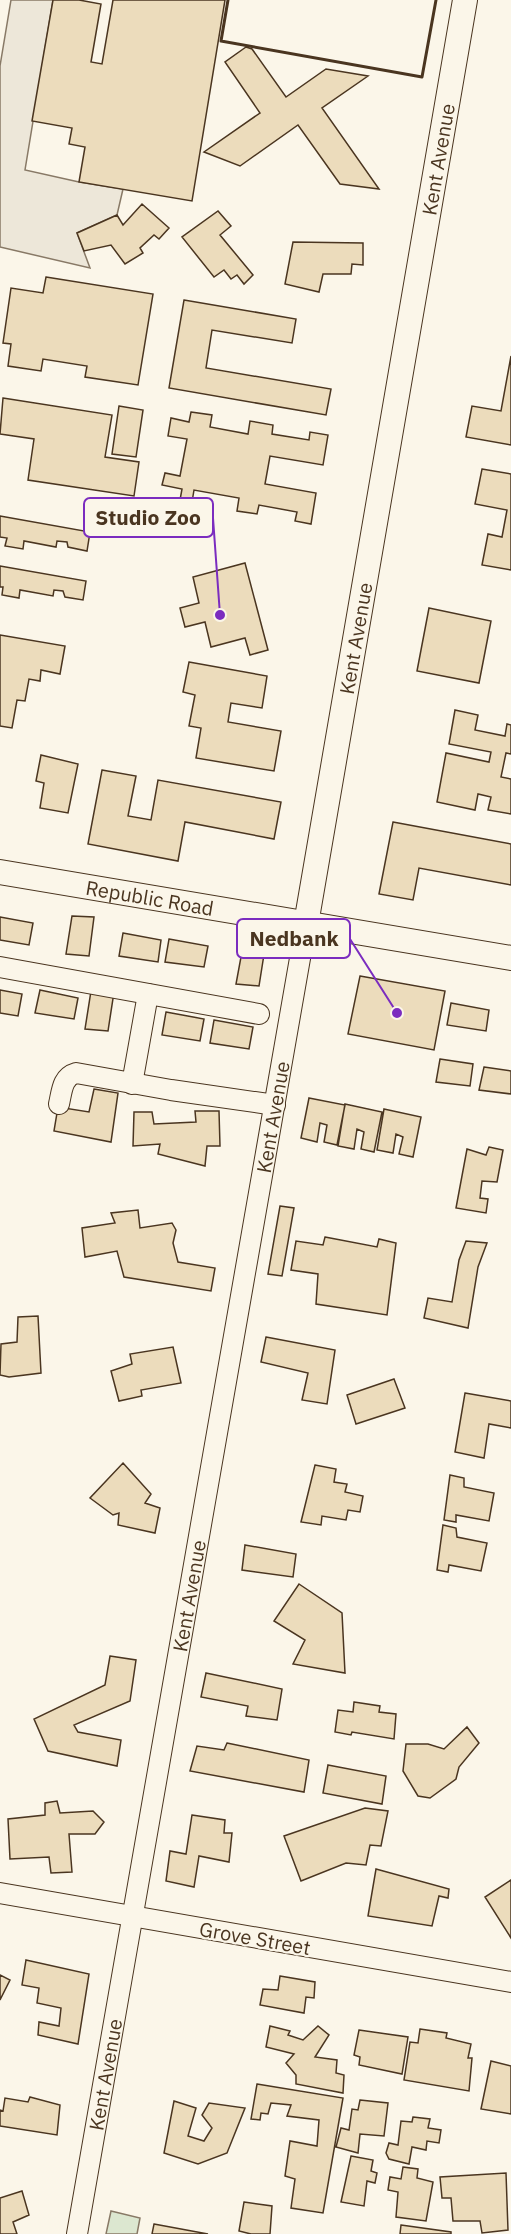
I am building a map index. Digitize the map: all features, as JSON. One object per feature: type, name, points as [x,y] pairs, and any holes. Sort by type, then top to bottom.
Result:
[{"type":"main road","name":"Kent Avenue","points":[[306,924],[465,0]]},
{"type":"main road","name":"Republic Road","points":[[0,872],[511,958]]},
{"type":"street","name":"Kent Avenue","points":[[77,2234],[306,924]]},
{"type":"street","points":[[0,967],[259,1014]]},
{"type":"street","points":[[132,1083],[148,994]]},
{"type":"street","points":[[59,1104],[65,1079],[69,1074],[76,1072],[275,1106]]},
{"type":"street","name":"Grove Street","points":[[0,1893],[511,1982]]},
{"type":"green space","points":[[111,2211],[140,2218],[137,2234],[106,2234]]},
{"type":"shaded area","points":[[11,0],[53,0],[25,170],[123,189],[117,215],[77,233],[90,268],[0,247],[0,66]]},
{"type":"building","points":[[53,0],[79,0],[101,4],[91,62],[102,64],[113,0],[225,0],[192,201],[79,182],[85,147],[69,144],[72,128],[32,121]]},
{"type":"building","points":[[246,47],[252,49],[286,97],[326,69],[368,76],[322,108],[379,189],[340,184],[298,125],[240,166],[204,152],[260,113],[225,62]]},
{"type":"building","points":[[142,204],[169,228],[159,239],[154,235],[140,248],[143,253],[125,264],[111,245],[84,251],[77,233],[117,215],[123,225]]},
{"type":"building","points":[[218,211],[231,226],[220,235],[253,275],[244,284],[237,275],[231,279],[224,270],[214,277],[182,237]]},
{"type":"building","points":[[293,242],[363,243],[363,265],[352,264],[351,274],[323,274],[319,292],[285,284]]},
{"type":"building","points":[[46,277],[153,294],[138,385],[85,377],[87,366],[43,359],[41,371],[8,366],[11,344],[3,343],[11,288],[43,293]]},
{"type":"building","points":[[184,300],[296,319],[292,343],[212,330],[206,368],[331,389],[326,415],[169,388]]},
{"type":"building","points":[[511,356],[511,445],[466,437],[472,406],[501,411]]},
{"type":"building","points":[[3,398],[112,415],[105,457],[139,462],[134,496],[28,480],[34,439],[0,434]]},
{"type":"building","points":[[119,406],[143,410],[136,457],[112,454]]},
{"type":"building","points":[[191,412],[212,415],[210,427],[248,434],[250,421],[273,425],[272,434],[309,440],[310,432],[328,435],[323,465],[270,456],[265,484],[316,493],[311,524],[295,521],[297,512],[259,505],[257,514],[237,511],[239,498],[194,490],[192,502],[180,500],[182,489],[162,485],[165,473],[180,476],[187,439],[168,436],[171,418],[189,422]]},
{"type":"building","points":[[482,469],[511,474],[511,570],[482,565],[488,534],[502,537],[507,510],[475,504]]},
{"type":"building","points":[[0,516],[90,532],[87,551],[68,547],[67,542],[57,541],[56,547],[24,541],[23,549],[5,546],[7,538],[0,537]]},
{"type":"building","points":[[245,563],[268,650],[250,655],[245,638],[211,647],[205,622],[185,627],[180,608],[199,603],[193,577]]},
{"type":"building","points":[[0,566],[86,581],[83,600],[65,597],[63,591],[54,590],[53,596],[20,590],[19,598],[2,595]]},
{"type":"building","points":[[429,608],[491,621],[479,683],[417,671]]},
{"type":"building","points":[[0,635],[65,646],[60,674],[41,670],[40,681],[29,679],[25,701],[17,700],[12,728],[0,726]]},
{"type":"building","points":[[189,662],[267,676],[262,708],[231,703],[228,722],[281,731],[274,771],[196,758],[201,728],[189,726],[195,695],[183,692]]},
{"type":"building","points":[[455,710],[478,715],[475,730],[505,736],[507,724],[511,725],[511,754],[506,753],[501,777],[511,779],[511,814],[488,810],[491,797],[478,794],[475,810],[437,802],[446,753],[489,762],[491,752],[449,744]]},
{"type":"building","points":[[41,755],[78,764],[68,813],[40,808],[44,783],[36,781]]},
{"type":"building","points":[[102,770],[136,776],[128,816],[151,820],[158,780],[281,802],[274,839],[185,822],[178,861],[88,844]]},
{"type":"building","points":[[393,822],[511,844],[511,885],[419,868],[413,900],[379,894]]},
{"type":"building","points":[[72,916],[94,917],[89,956],[66,954]]},
{"type":"building","points":[[0,917],[33,923],[29,945],[0,940]]},
{"type":"building","points":[[123,933],[161,940],[158,962],[119,956]]},
{"type":"building","points":[[169,939],[208,946],[204,967],[165,962]]},
{"type":"building","points":[[243,946],[265,948],[259,986],[236,984]]},
{"type":"building","points":[[360,976],[445,991],[434,1050],[348,1034]]},
{"type":"building","points":[[0,990],[22,994],[18,1016],[0,1013]]},
{"type":"building","points":[[40,990],[78,998],[74,1019],[35,1013]]},
{"type":"building","points":[[91,991],[114,992],[108,1031],[85,1029]]},
{"type":"building","points":[[451,1003],[489,1010],[486,1031],[447,1025]]},
{"type":"building","points":[[166,1012],[204,1019],[200,1041],[162,1035]]},
{"type":"building","points":[[214,1020],[253,1027],[249,1049],[210,1043]]},
{"type":"building","points":[[440,1059],[473,1064],[470,1086],[436,1082]]},
{"type":"building","points":[[484,1067],[511,1071],[511,1094],[479,1090]]},
{"type":"building","points":[[94,1089],[118,1093],[111,1142],[54,1131],[58,1107],[89,1112]]},
{"type":"building","points":[[309,1098],[345,1105],[337,1145],[324,1142],[327,1125],[320,1123],[317,1142],[301,1138]]},
{"type":"building","points":[[345,1104],[382,1112],[374,1152],[361,1149],[364,1132],[357,1129],[354,1149],[338,1146]]},
{"type":"building","points":[[384,1109],[421,1117],[413,1157],[399,1154],[403,1137],[396,1134],[393,1153],[377,1150]]},
{"type":"building","points":[[195,1111],[219,1111],[220,1146],[207,1146],[205,1166],[158,1154],[160,1144],[133,1146],[134,1112],[152,1112],[154,1124],[196,1122]]},
{"type":"building","points":[[489,1147],[503,1150],[497,1182],[482,1181],[480,1198],[488,1199],[486,1213],[456,1208],[467,1149],[486,1155]]},
{"type":"building","points":[[280,1206],[294,1208],[282,1276],[268,1274]]},
{"type":"building","points":[[138,1210],[140,1228],[172,1223],[176,1230],[173,1243],[178,1262],[215,1268],[211,1291],[124,1277],[117,1251],[85,1257],[82,1228],[115,1223],[111,1213]]},
{"type":"building","points":[[325,1237],[377,1247],[379,1239],[396,1243],[387,1315],[316,1304],[318,1274],[291,1270],[296,1241],[323,1245]]},
{"type":"building","points":[[466,1241],[487,1243],[478,1267],[468,1328],[424,1318],[428,1298],[452,1302],[459,1260]]},
{"type":"building","points":[[38,1316],[41,1373],[9,1377],[0,1375],[1,1344],[17,1342],[18,1317]]},
{"type":"building","points":[[266,1337],[335,1350],[327,1404],[302,1400],[308,1373],[261,1362]]},
{"type":"building","points":[[173,1347],[181,1383],[141,1390],[142,1396],[119,1401],[111,1371],[132,1364],[130,1354]]},
{"type":"building","points":[[394,1379],[405,1408],[356,1424],[347,1395]]},
{"type":"building","points":[[465,1393],[511,1401],[511,1428],[489,1424],[484,1458],[455,1452]]},
{"type":"building","points":[[123,1463],[151,1494],[145,1503],[160,1508],[155,1533],[118,1525],[119,1513],[113,1515],[90,1498]]},
{"type":"building","points":[[315,1465],[336,1469],[334,1482],[347,1484],[345,1492],[363,1496],[360,1512],[348,1510],[346,1520],[322,1516],[321,1525],[301,1522]]},
{"type":"building","points":[[450,1475],[464,1478],[464,1487],[494,1493],[489,1521],[456,1515],[456,1522],[444,1520]]},
{"type":"building","points":[[443,1525],[456,1528],[457,1537],[487,1543],[481,1571],[449,1565],[448,1572],[437,1570]]},
{"type":"building","points":[[245,1545],[296,1554],[293,1577],[242,1570]]},
{"type":"building","points":[[299,1584],[342,1613],[345,1673],[293,1664],[305,1640],[274,1621]]},
{"type":"building","points":[[110,1656],[136,1660],[130,1701],[74,1725],[78,1732],[121,1740],[117,1766],[48,1751],[34,1719],[105,1685]]},
{"type":"building","points":[[206,1673],[282,1689],[277,1720],[246,1716],[248,1706],[201,1697]]},
{"type":"building","points":[[354,1702],[380,1706],[379,1712],[396,1714],[394,1739],[352,1732],[351,1735],[335,1732],[338,1710],[353,1712]]},
{"type":"building","points":[[467,1727],[479,1743],[459,1767],[456,1779],[430,1798],[418,1796],[403,1771],[406,1744],[428,1744],[444,1749]]},
{"type":"building","points":[[227,1743],[309,1760],[304,1792],[190,1771],[197,1746],[224,1750]]},
{"type":"building","points":[[328,1765],[386,1776],[382,1804],[323,1793]]},
{"type":"building","points":[[57,1801],[60,1813],[93,1811],[104,1822],[95,1834],[69,1834],[72,1872],[51,1873],[49,1857],[10,1859],[8,1819],[45,1815],[45,1803]]},
{"type":"building","points":[[365,1808],[388,1811],[381,1846],[370,1845],[366,1865],[346,1863],[301,1881],[284,1836]]},
{"type":"building","points":[[192,1815],[225,1820],[224,1833],[232,1833],[229,1862],[199,1856],[194,1887],[166,1881],[170,1851],[186,1854]]},
{"type":"building","points":[[376,1869],[449,1889],[448,1898],[439,1896],[432,1926],[368,1916]]},
{"type":"building","points":[[511,1880],[511,1938],[485,1897]]},
{"type":"building","points":[[26,1960],[89,1974],[78,2044],[38,2035],[39,2022],[59,2026],[61,2008],[37,2003],[39,1988],[22,1985]]},
{"type":"building","points":[[0,1975],[10,1980],[0,2000]]},
{"type":"building","points":[[280,1976],[315,1982],[314,1998],[306,1997],[304,2013],[260,2005],[263,1989],[278,1990]]},
{"type":"building","points":[[270,2026],[290,2031],[288,2035],[303,2040],[318,2026],[329,2035],[315,2057],[337,2060],[336,2073],[344,2075],[343,2093],[296,2084],[296,2075],[286,2063],[294,2054],[266,2047]]},
{"type":"building","points":[[420,2029],[447,2033],[446,2038],[471,2044],[468,2058],[472,2058],[469,2091],[404,2080],[410,2042],[418,2043]]},
{"type":"building","points":[[359,2030],[408,2037],[402,2074],[359,2065],[360,2057],[354,2055]]},
{"type":"building","points":[[491,2061],[511,2066],[511,2114],[481,2109]]},
{"type":"building","points":[[257,2084],[343,2098],[323,2213],[291,2208],[295,2179],[285,2176],[290,2141],[317,2146],[319,2120],[287,2116],[291,2105],[271,2103],[268,2114],[261,2113],[260,2120],[251,2119]]},
{"type":"building","points":[[30,2097],[60,2105],[57,2135],[0,2126],[0,2110],[3,2111],[5,2098],[28,2102]]},
{"type":"building","points":[[360,2100],[388,2103],[384,2136],[360,2134],[358,2153],[336,2147],[341,2128],[349,2130],[352,2109],[358,2110]]},
{"type":"building","points":[[174,2101],[196,2108],[188,2136],[204,2141],[212,2128],[202,2115],[209,2103],[245,2108],[227,2153],[198,2164],[164,2153]]},
{"type":"building","points":[[413,2117],[430,2119],[428,2128],[441,2130],[439,2143],[427,2141],[426,2150],[412,2147],[409,2164],[389,2159],[386,2153],[389,2143],[398,2145],[401,2121],[412,2122]]},
{"type":"building","points":[[351,2156],[373,2160],[371,2171],[377,2173],[375,2183],[367,2181],[364,2206],[341,2202]]},
{"type":"building","points":[[403,2167],[418,2169],[417,2178],[433,2182],[426,2221],[396,2217],[398,2192],[388,2190],[390,2177],[401,2179]]},
{"type":"building","points":[[506,2173],[508,2230],[482,2233],[480,2221],[453,2221],[451,2198],[442,2198],[440,2177]]},
{"type":"building","points":[[22,2191],[29,2215],[13,2222],[17,2234],[0,2234],[0,2198]]},
{"type":"building","points":[[244,2202],[272,2206],[270,2234],[251,2234],[239,2231]]},
{"type":"building","points":[[154,2224],[208,2234],[152,2234]]},
{"type":"building","points":[[401,2225],[451,2232],[451,2234],[400,2234]]},
{"type":"wall","points":[[228,0],[221,41],[422,77],[436,0]]},
{"type":"place","name":"Studio Zoo","points":[[220,615]]},
{"type":"place","name":"Nedbank","points":[[397,1013]]}]
